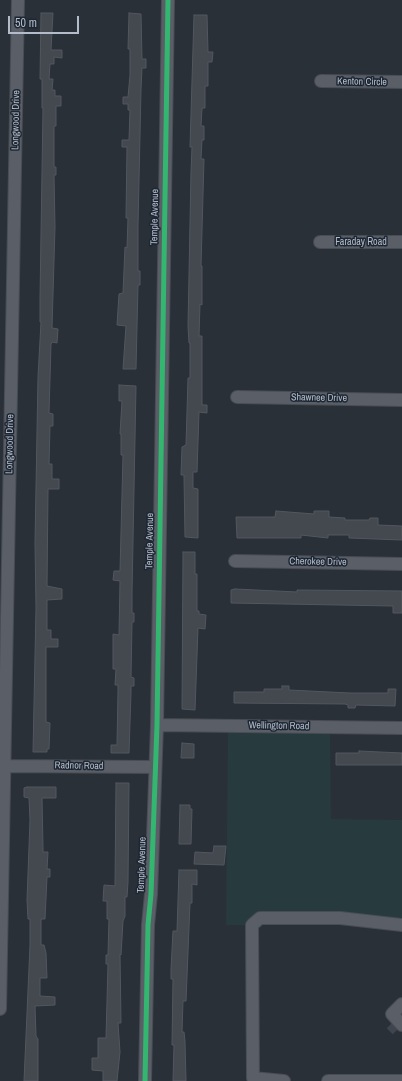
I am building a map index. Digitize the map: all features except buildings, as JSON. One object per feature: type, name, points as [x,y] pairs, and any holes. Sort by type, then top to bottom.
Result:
[{"type":"street","name":"Longwood Drive","points":[[0,1009],[4,766],[3,679],[18,0]]},
{"type":"street","name":"Temple Avenue","points":[[145,1081],[148,925],[151,894],[156,725],[166,1]]},
{"type":"street","name":"Kenton Circle","points":[[321,81],[402,82]]},
{"type":"street","name":"Faraday Road","points":[[320,242],[402,242]]},
{"type":"street","name":"Shawnee Drive","points":[[237,397],[402,400]]},
{"type":"street","name":"Cherokee Drive","points":[[235,561],[402,564]]},
{"type":"street","name":"Wellington Road","points":[[156,725],[402,728]]},
{"type":"street","name":"Radnor Road","points":[[4,766],[154,767]]},
{"type":"street","points":[[284,1081],[254,1078],[252,925],[260,918],[340,918],[402,925]]},
{"type":"street","points":[[397,1025],[402,1004]]},
{"type":"street","points":[[328,1081],[402,1081]]},
{"type":"green space","points":[[228,725],[330,727],[331,819],[402,820],[402,925],[260,918],[252,925],[226,925]]},
{"type":"tunnel","points":[[391,1024],[397,1030]]},
{"type":"cycle path","points":[[145,1081],[148,925],[151,894],[157,725],[168,0]]}]
